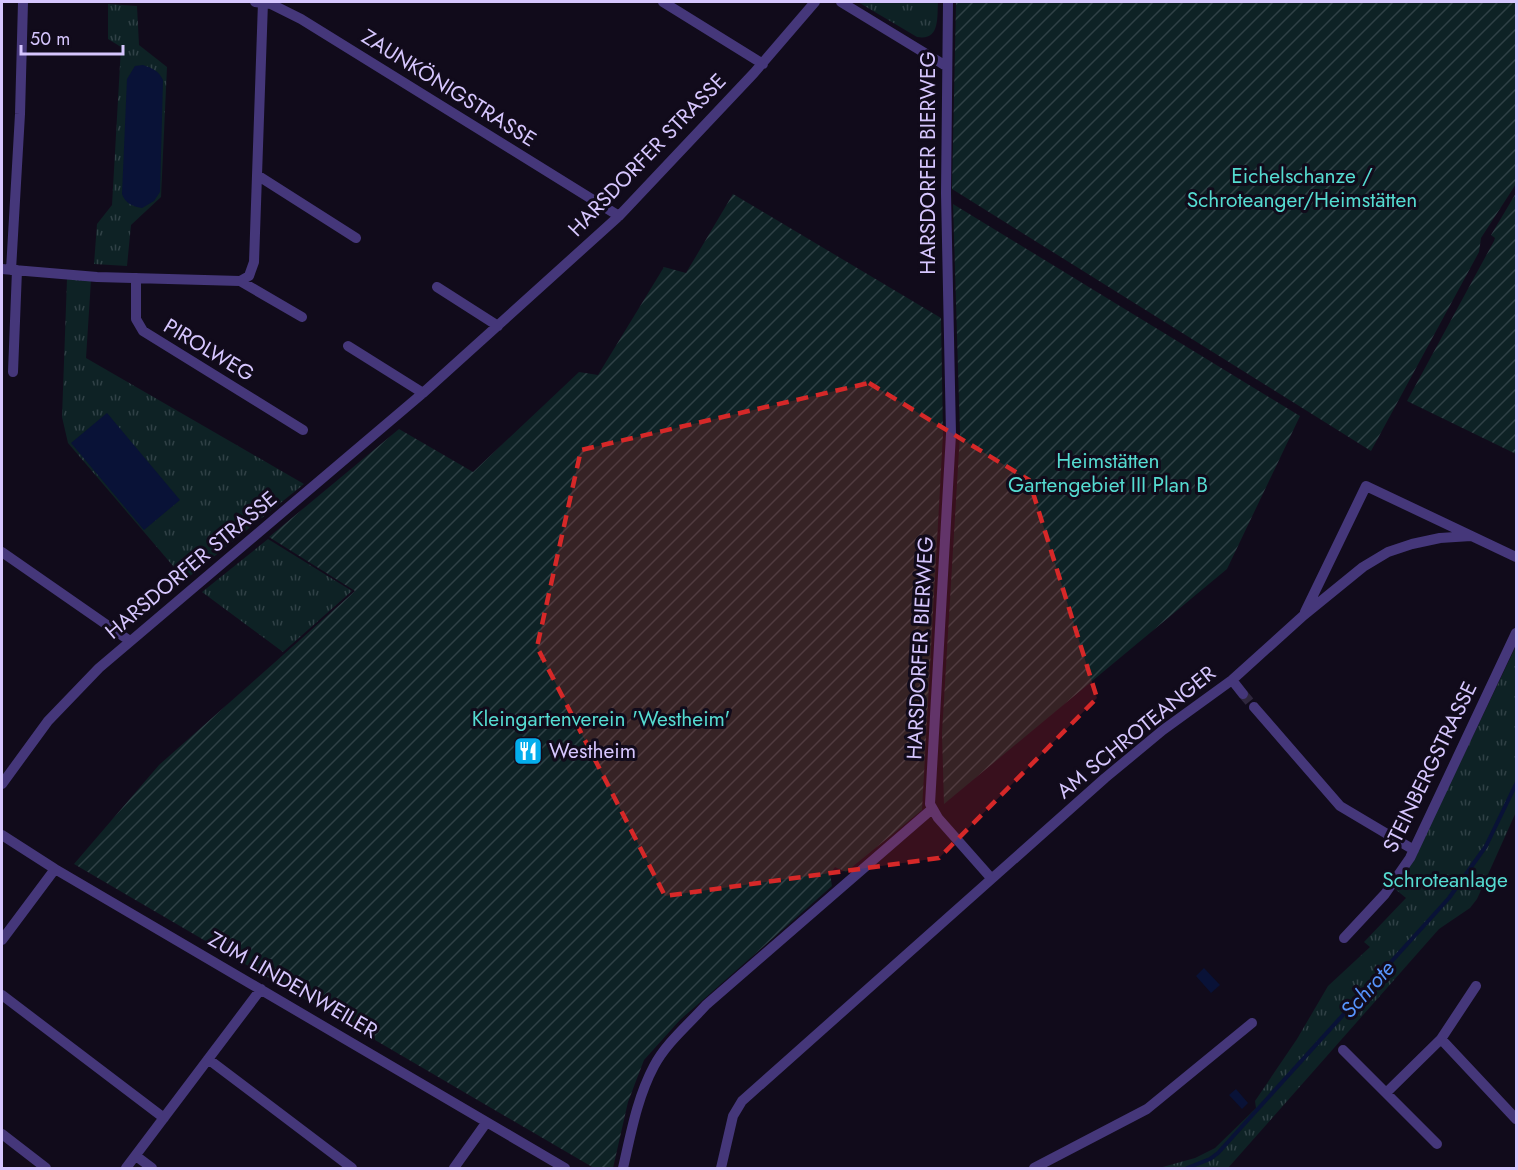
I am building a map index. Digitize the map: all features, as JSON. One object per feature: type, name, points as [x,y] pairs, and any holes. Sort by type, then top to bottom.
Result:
[{"type":"street","points":[[13,372],[10,270],[20,114],[23,2]]},
{"type":"street","points":[[240,281],[249,276],[254,262],[259,2]]},
{"type":"street","name":"ZAUNKÖNIGSTRASSE","points":[[259,2],[276,6],[301,19],[619,216]]},
{"type":"street","points":[[663,2],[763,64]]},
{"type":"street","name":"HARSDORFER STRASSE","points":[[2,784],[59,708],[84,682],[423,393],[619,216],[763,64],[815,2]]},
{"type":"street","points":[[841,2],[946,66]]},
{"type":"street","name":"HARSDORFER BIERWEG","points":[[932,809],[930,804],[951,434],[946,193],[948,2]]},
{"type":"street","points":[[257,175],[356,238]]},
{"type":"street","points":[[10,270],[136,278],[240,281],[302,317]]},
{"type":"street","name":"PIROLWEG","points":[[136,278],[136,319],[143,331],[303,430]]},
{"type":"street","points":[[437,288],[498,326]]},
{"type":"street","points":[[348,346],[423,393]]},
{"type":"street","name":"AM SCHROTEANGER","points":[[1304,615],[1366,486],[1516,557]]},
{"type":"street","name":"AM SCHROTEANGER","points":[[721,1168],[734,1116],[742,1101],[991,878],[1155,737],[1232,680],[1304,615],[1363,567],[1388,552],[1421,542],[1471,536]]},
{"type":"street","points":[[2,552],[130,641]]},
{"type":"street","name":"STEINBERGSTRASSE","points":[[1344,938],[1385,894],[1414,850],[1516,633]]},
{"type":"street","points":[[1232,680],[1242,694]]},
{"type":"street","points":[[1254,707],[1340,806],[1414,850]]},
{"type":"street","points":[[623,1168],[638,1104],[655,1064],[676,1037],[706,1005],[932,809],[991,878]]},
{"type":"street","name":"ZUM LINDENWEILER","points":[[2,835],[55,869],[565,1168]]},
{"type":"street","points":[[2,940],[55,869]]},
{"type":"street","points":[[1386,1093],[1441,1039],[1476,986]]},
{"type":"street","points":[[126,1168],[261,989]]},
{"type":"street","points":[[2,995],[164,1119]]},
{"type":"street","points":[[1034,1168],[1148,1109],[1251,1023]]},
{"type":"street","points":[[1441,1039],[1516,1119]]},
{"type":"street","points":[[1343,1050],[1437,1144]]},
{"type":"street","points":[[208,1059],[352,1168]]},
{"type":"street","points":[[453,1168],[486,1123]]},
{"type":"street","points":[[2,1134],[46,1168]]},
{"type":"street","points":[[135,1156],[152,1168]]},
{"type":"highlighted area","points":[[869,383],[1029,480],[1097,698],[939,858],[665,896],[537,647],[581,450]]},
{"type":"green space","points":[[858,2],[938,2],[936,27],[930,35],[917,37]]},
{"type":"green space","name":"Eichelschanze / Schroteanger/Heimstätten","points":[[956,2],[1516,2],[1516,184],[1481,238],[1479,252],[1371,451],[952,189]]},
{"type":"green space","points":[[108,4],[137,6],[139,45],[167,67],[161,197],[131,225],[127,266],[94,264],[97,224],[112,205],[121,47],[108,39]]},
{"type":"green space","points":[[1516,193],[1516,454],[1407,401],[1494,241],[1495,238],[1491,235]]},
{"type":"green space","name":"Kleingartenverein 'Westheim'","points":[[733,194],[941,318],[943,434],[922,810],[846,872],[835,867],[830,874],[832,886],[680,1020],[644,1060],[628,1102],[613,1168],[594,1168],[74,864],[159,765],[355,591],[269,537],[399,429],[473,472],[579,372],[598,375],[664,267],[686,273]]},
{"type":"green space","name":"Heimstätten Gartengebiet III Plan B","points":[[953,204],[1300,416],[1227,569],[944,804],[942,733],[960,434]]},
{"type":"green space","points":[[67,279],[91,280],[86,358],[304,484],[185,580],[68,443],[62,417]]},
{"type":"green space","points":[[268,539],[352,591],[283,652],[202,592]]},
{"type":"green space","name":"Schroteanlage","points":[[1516,646],[1516,812],[1477,899],[1470,908],[1439,929],[1228,1168],[1159,1168],[1195,1158],[1215,1148],[1256,1108],[1255,1101],[1297,1039],[1328,986],[1370,947],[1364,942],[1406,898],[1395,889],[1415,857]]},
{"type":"water","points":[[143,65],[155,70],[163,80],[160,192],[154,201],[142,208],[130,204],[122,194],[127,79],[135,66]]},
{"type":"water","points":[[107,413],[180,500],[144,530],[71,443]]},
{"type":"water","points":[[1204,968],[1220,985],[1211,993],[1196,976]]},
{"type":"water","points":[[1236,1089],[1248,1103],[1242,1109],[1229,1095]]},
{"type":"waterway","name":"Schrote","points":[[1187,1168],[1210,1159],[1218,1153],[1449,898],[1486,846],[1516,784]]},
{"type":"tunnel","points":[[1243,694],[1254,707]]},
{"type":"place","name":"Westheim","points":[[528,751]]}]
